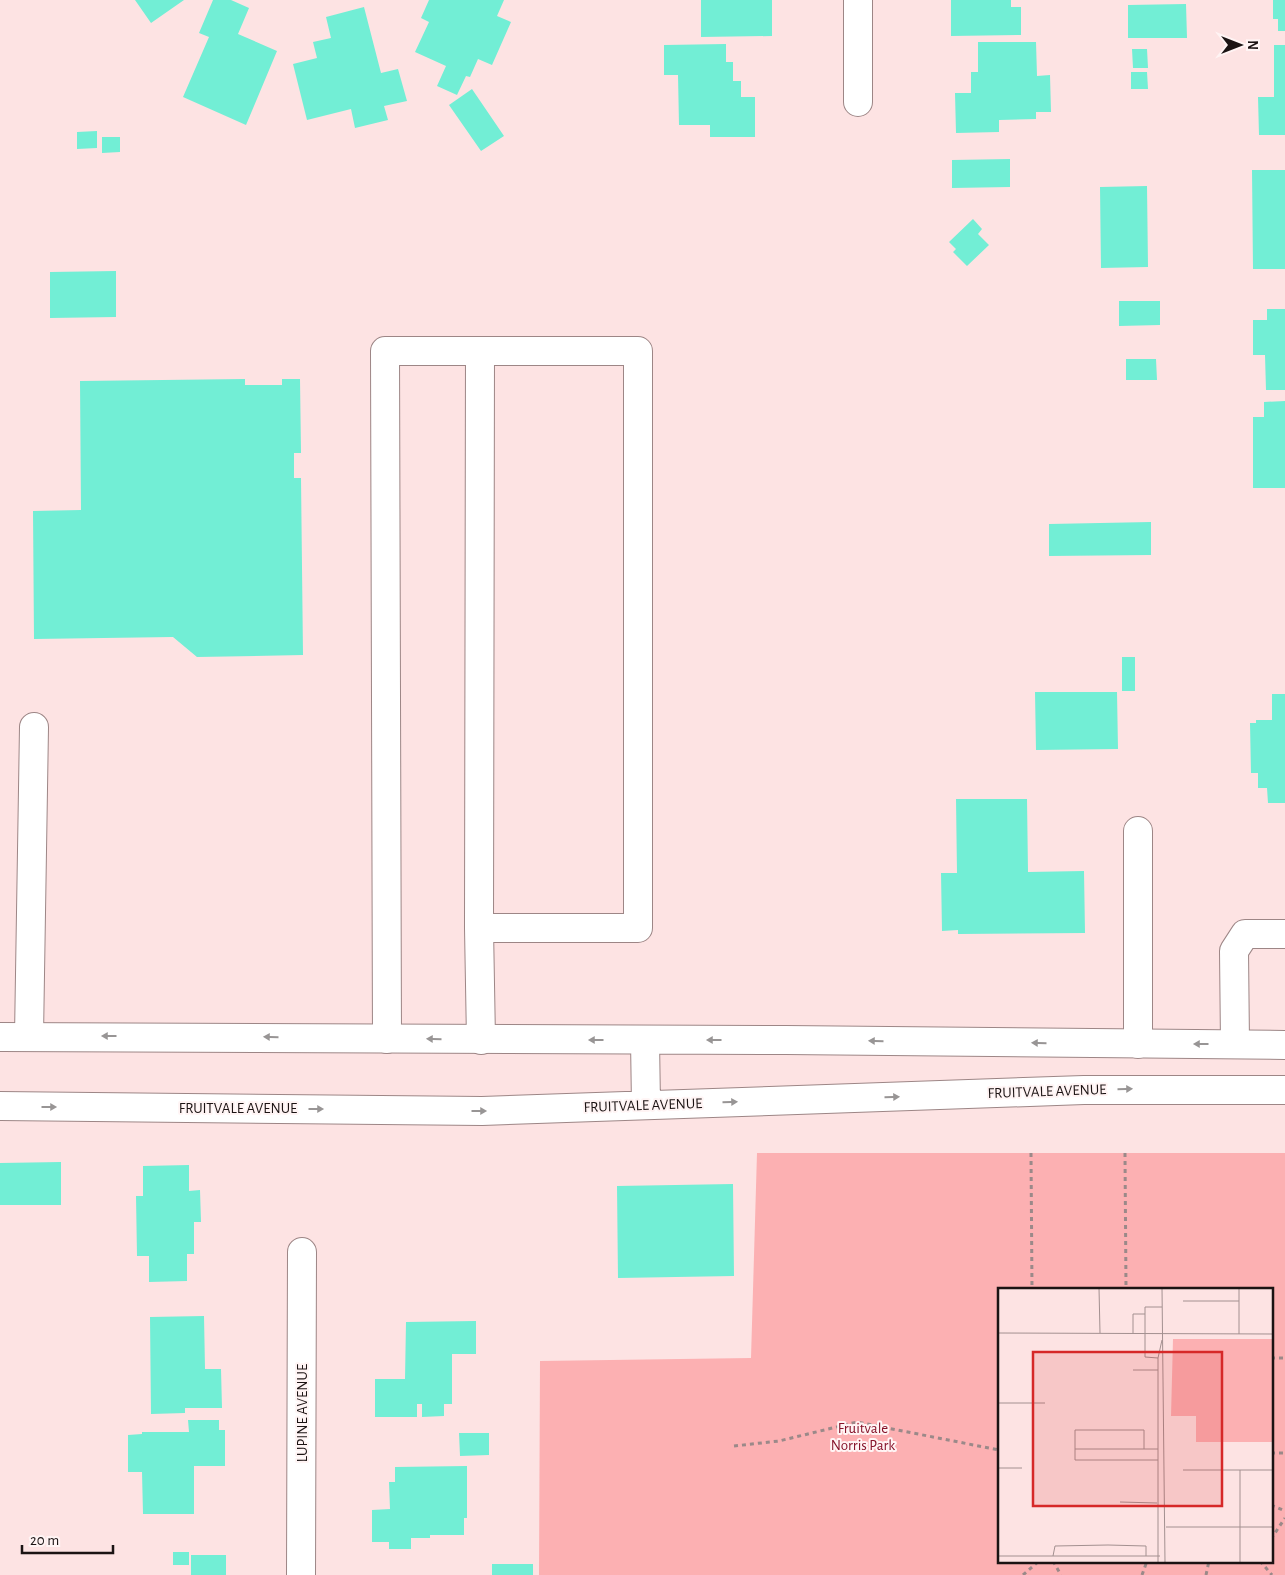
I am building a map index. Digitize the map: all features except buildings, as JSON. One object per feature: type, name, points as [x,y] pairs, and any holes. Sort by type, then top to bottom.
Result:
[{"type":"main road","points":[[858,0],[858,102]]},
{"type":"main road","points":[[387,1039],[385,351],[638,351],[638,928],[479,928]]},
{"type":"main road","points":[[480,351],[479,928],[481,1040]]},
{"type":"main road","points":[[29,1036],[34,727]]},
{"type":"main road","points":[[1138,831],[1138,1044]]},
{"type":"main road","points":[[1235,1044],[1234,951],[1245,934],[1285,934]]},
{"type":"main road","points":[[0,1037],[1285,1045]]},
{"type":"main road","points":[[645,1040],[646,1105]]},
{"type":"main road","name":"FRUITVALE AVENUE","points":[[0,1106],[482,1111],[1084,1090],[1285,1090]]},
{"type":"main road","name":"LUPINE AVENUE","points":[[301,1575],[302,1252]]},
{"type":"path","points":[[1031,1153],[1032,1288]]},
{"type":"path","points":[[1125,1153],[1126,1288]]},
{"type":"path","points":[[1272,1358],[1285,1358]]},
{"type":"path","points":[[734,1446],[780,1440],[857,1422],[998,1450]]},
{"type":"path","points":[[1272,1453],[1285,1453]]},
{"type":"path","points":[[1272,1505],[1285,1511]]},
{"type":"path","points":[[1272,1538],[1285,1518]]},
{"type":"path","points":[[1023,1575],[1038,1562]]},
{"type":"path","points":[[1054,1562],[1061,1575]]},
{"type":"path","points":[[1142,1575],[1147,1562]]},
{"type":"path","points":[[1206,1575],[1209,1562]]},
{"type":"path","points":[[1261,1562],[1272,1575]]},
{"type":"green space","name":"Fruitvale Norris Park","points":[[757,1153],[1285,1153],[1285,1575],[539,1575],[540,1361],[751,1358]]}]
